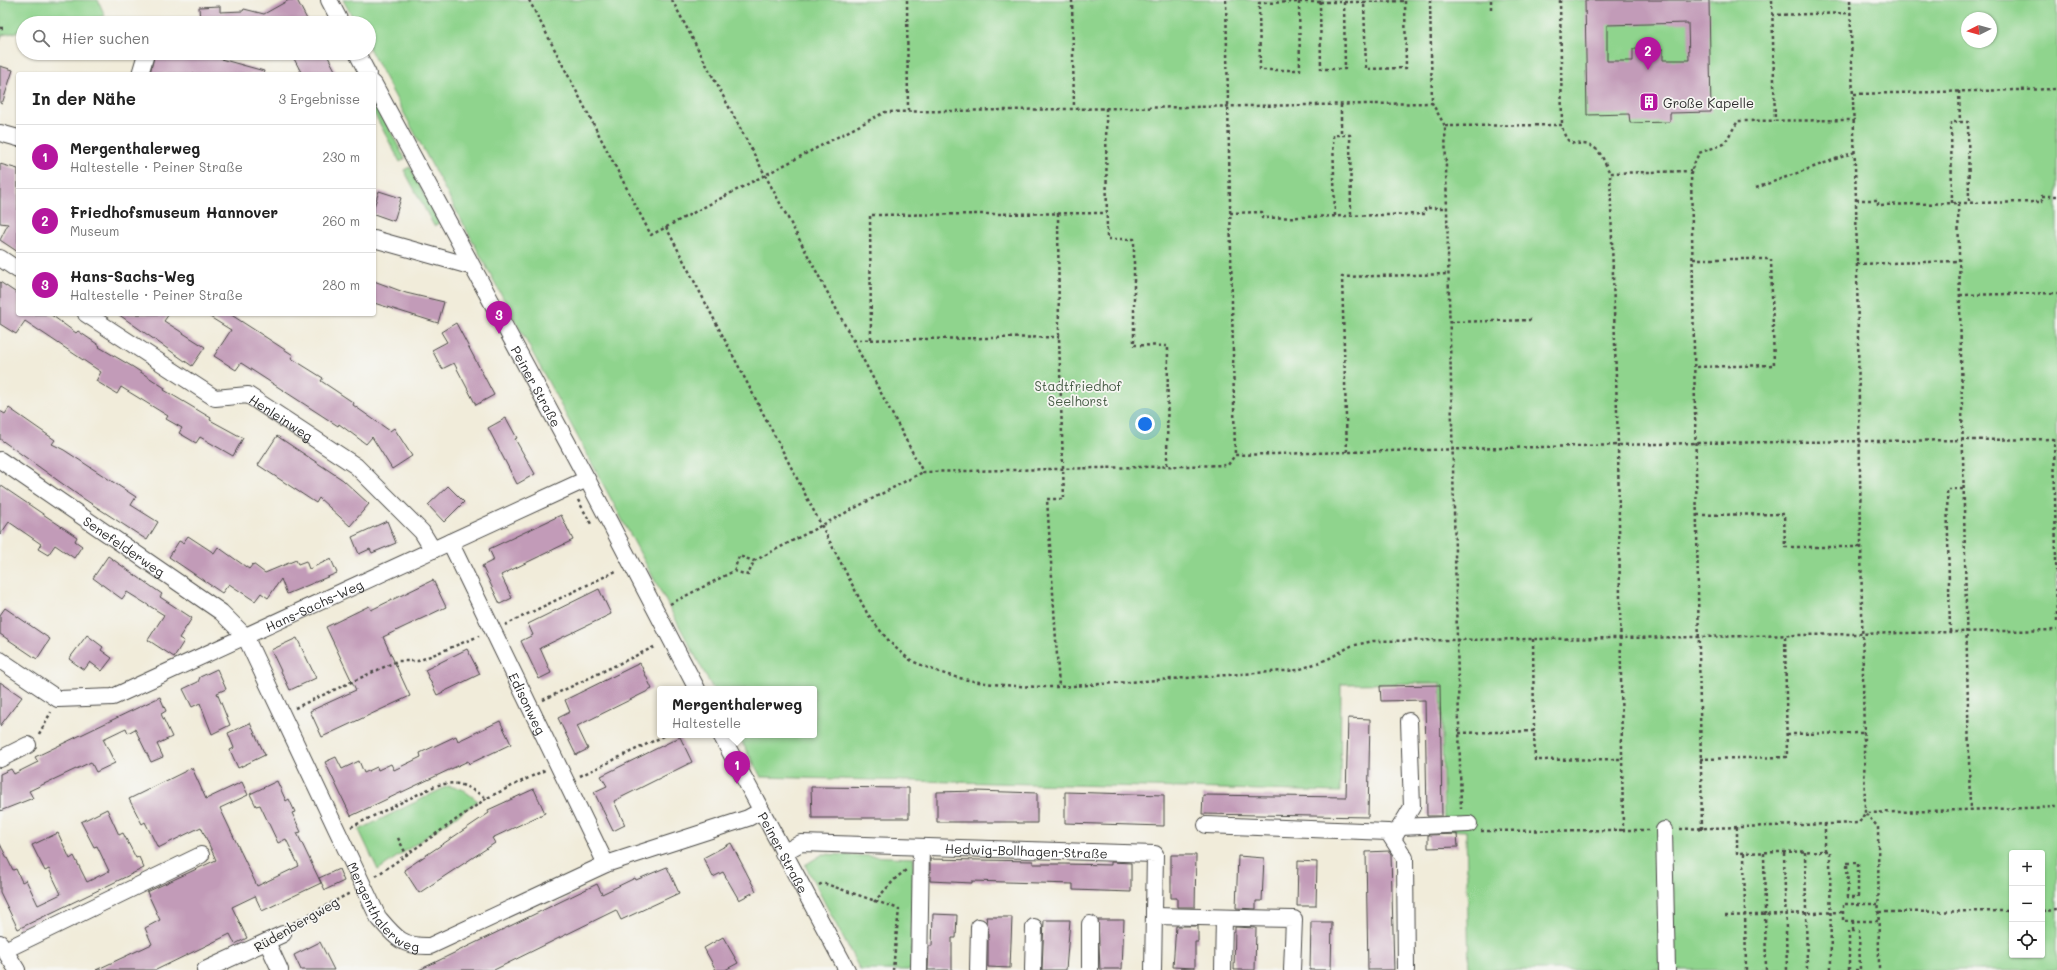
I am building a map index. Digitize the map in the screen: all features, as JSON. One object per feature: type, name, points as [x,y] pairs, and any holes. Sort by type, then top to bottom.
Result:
[{"type":"street","points":[[329,0],[337,16]]},
{"type":"street","points":[[141,72],[144,60]]},
{"type":"street","points":[[361,60],[367,72]]},
{"type":"street","name":"Peiner Straße","points":[[376,88],[470,266],[587,479],[695,686]]},
{"type":"street","points":[[0,133],[16,137]]},
{"type":"street","points":[[376,240],[470,266]]},
{"type":"street","points":[[0,258],[16,269]]},
{"type":"street","name":"Henleinweg","points":[[89,316],[215,398],[248,395],[356,466],[422,532],[433,550]]},
{"type":"street","name":"Senefelderweg","points":[[0,460],[221,612],[245,636]]},
{"type":"street","name":"Hans-Sachs-Weg","points":[[58,700],[113,696],[587,479]]},
{"type":"street","name":"Edisonweg","points":[[450,542],[494,630],[606,864]]},
{"type":"street","name":"Mergenthalerweg","points":[[245,636],[378,917],[394,936],[414,946],[430,946],[606,864],[748,818],[761,811]]},
{"type":"street","points":[[0,660],[58,700]]},
{"type":"street","points":[[1396,833],[1412,807],[1409,721]]},
{"type":"street","name":"Peiner Straße","points":[[723,738],[847,970]]},
{"type":"street","points":[[0,759],[33,740]]},
{"type":"street","points":[[1206,825],[1396,833],[1469,824]]},
{"type":"street","points":[[1664,830],[1667,970]]},
{"type":"street","points":[[1396,833],[1405,858],[1406,970]]},
{"type":"street","name":"Hedwig-Bollhagen-Straße","points":[[783,853],[802,843],[1155,854],[1153,970]]},
{"type":"street","points":[[919,970],[920,847]]},
{"type":"street","points":[[17,970],[3,947],[201,855]]},
{"type":"street","points":[[1154,916],[1294,919],[1292,970]]},
{"type":"street","points":[[1223,970],[1224,918]]},
{"type":"street","points":[[1090,924],[1090,970]]},
{"type":"street","points":[[978,970],[979,927]]},
{"type":"street","points":[[1033,970],[1034,927]]},
{"type":"street","name":"Rüdenbergweg","points":[[205,970],[283,934]]},
{"type":"street","points":[[267,942],[280,970]]},
{"type":"path","points":[[529,0],[651,235],[766,176],[885,112],[1432,103]]},
{"type":"path","points":[[672,0],[923,472]]},
{"type":"path","points":[[907,0],[908,112]]},
{"type":"path","points":[[1072,0],[1074,108]]},
{"type":"path","points":[[656,612],[734,571],[748,575],[754,560],[923,472],[1228,465],[1235,455],[1226,0]]},
{"type":"path","points":[[1430,0],[1432,103],[1446,126],[1448,274],[1461,815],[1476,831],[1664,830],[1860,823],[1865,813],[1855,120],[1850,0]]},
{"type":"path","points":[[1491,0],[1491,11]]},
{"type":"path","points":[[1560,0],[1562,125],[1564,136],[1570,143],[1588,146],[1597,150],[1610,173],[1618,445],[1623,830]]},
{"type":"path","points":[[1772,0],[1775,121]]},
{"type":"path","points":[[1299,2],[1300,70],[1260,70],[1258,3],[1332,1],[1405,1],[1406,68],[1366,69],[1364,2]]},
{"type":"path","points":[[1320,2],[1321,69],[1345,69],[1344,2]]},
{"type":"path","points":[[1772,15],[1851,13]]},
{"type":"path","points":[[1854,94],[2057,89]]},
{"type":"path","points":[[1959,91],[1960,122]]},
{"type":"path","points":[[1341,105],[1341,135]]},
{"type":"path","points":[[1106,108],[1107,239],[1134,239],[1134,346],[1168,346],[1167,466]]},
{"type":"path","points":[[1702,828],[1691,171],[1699,153],[1724,144],[1738,121],[1855,120]]},
{"type":"path","points":[[1952,203],[1951,122],[1968,122],[1969,203]]},
{"type":"path","points":[[1446,126],[1562,125]]},
{"type":"path","points":[[1335,216],[1333,135],[1350,135],[1352,216]]},
{"type":"path","points":[[1756,188],[1855,152]]},
{"type":"path","points":[[1610,173],[1691,171]]},
{"type":"path","points":[[1856,200],[1878,200],[1878,205],[2042,202],[2042,196],[2057,196]]},
{"type":"path","points":[[1958,203],[1970,810]]},
{"type":"path","points":[[1230,213],[1262,212],[1262,218],[1352,216],[1426,214],[1425,208],[1447,208]]},
{"type":"path","points":[[1058,213],[1059,337],[1064,499],[1047,499],[1060,687]]},
{"type":"path","points":[[871,340],[870,215],[1107,213]]},
{"type":"path","points":[[666,227],[867,613],[887,639],[909,659],[934,670],[986,683],[1024,687],[1060,687],[1298,670],[1328,659],[1351,646],[1373,641],[1698,637],[2057,630]]},
{"type":"path","points":[[1693,259],[1771,259],[1774,366],[1694,367]]},
{"type":"path","points":[[1857,264],[1959,261]]},
{"type":"path","points":[[1346,452],[1342,277],[1448,274]]},
{"type":"path","points":[[1960,295],[2057,293]]},
{"type":"path","points":[[1450,322],[1533,320]]},
{"type":"path","points":[[853,340],[1059,337]]},
{"type":"path","points":[[1235,455],[1696,443],[2055,438],[2057,621]]},
{"type":"path","points":[[1950,632],[1948,489],[1964,489]]},
{"type":"path","points":[[1697,515],[1784,514],[1784,547],[1861,547]]},
{"type":"path","points":[[734,571],[739,556],[754,560]]},
{"type":"path","points":[[282,714],[397,661],[418,661],[494,630],[616,571]]},
{"type":"path","points":[[1700,759],[1788,757],[1785,635]]},
{"type":"path","points":[[1533,639],[1535,760],[1622,759]]},
{"type":"path","points":[[530,706],[656,646]]},
{"type":"path","points":[[33,740],[58,700]]},
{"type":"path","points":[[1459,733],[1534,731]]},
{"type":"path","points":[[1787,734],[1864,733]]},
{"type":"path","points":[[567,782],[660,738]]},
{"type":"path","name":"Rüdenbergweg","points":[[283,934],[293,923],[363,886],[487,798],[558,763]]},
{"type":"path","points":[[338,834],[435,786],[449,782],[459,783],[487,798]]},
{"type":"path","points":[[1865,813],[2057,807]]},
{"type":"path","points":[[1865,813],[1878,827],[1879,970]]},
{"type":"path","points":[[1825,824],[1825,851]]},
{"type":"path","points":[[1737,827],[1737,853],[1830,851],[1831,970]]},
{"type":"path","points":[[398,838],[407,856]]},
{"type":"path","points":[[1784,852],[1787,970]]},
{"type":"path","points":[[1805,852],[1807,970]]},
{"type":"path","points":[[1744,853],[1746,970]]},
{"type":"path","points":[[1764,853],[1766,970]]},
{"type":"path","points":[[1847,863],[1858,863],[1858,897],[1854,897],[1848,897],[1847,863]]},
{"type":"path","points":[[874,902],[896,878],[909,867],[920,866]]},
{"type":"path","points":[[805,893],[823,883],[874,902],[899,909],[893,970]]},
{"type":"path","points":[[1854,897],[1854,904]]},
{"type":"path","points":[[1878,904],[1843,904],[1843,921],[1879,921]]},
{"type":"path","points":[[2045,911],[2057,910]]},
{"type":"path","points":[[1878,912],[2009,911]]},
{"type":"path","points":[[1725,916],[1843,912]]},
{"type":"path","points":[[1853,921],[1853,931]]},
{"type":"path","points":[[1849,970],[1849,931],[1859,931],[1860,970],[1853,970]]},
{"type":"green space","points":[[0,0],[98,0],[105,16],[16,16],[16,32],[2,35],[0,41]]},
{"type":"green space","name":"Stadtfriedhof Seelhorst","points":[[343,0],[2057,0],[2057,970],[1469,970],[1466,831],[1444,830],[1441,683],[1341,684],[1340,792],[761,777],[740,738],[817,738],[817,686],[711,686],[375,60],[376,16],[352,16]]},
{"type":"green space","points":[[377,105],[405,159],[400,162],[376,117]]},
{"type":"green space","points":[[410,167],[439,223],[434,226],[404,170]]},
{"type":"green space","points":[[448,786],[462,789],[478,801],[378,870],[359,830]]},
{"type":"green space","points":[[823,854],[914,858],[911,970],[860,970],[805,865]]},
{"type":"building","points":[[289,0],[297,0],[305,16],[200,16],[199,7],[220,6],[220,12],[243,11],[244,9],[264,14]]},
{"type":"building","points":[[1585,0],[1709,0],[1711,112],[1670,113],[1670,122],[1630,123],[1629,114],[1587,115]],"holes":[[[1688,23],[1689,60],[1663,60],[1663,49],[1633,49],[1633,61],[1607,61],[1607,25]]]},
{"type":"building","points":[[153,60],[224,60],[264,71],[264,72],[150,72]]},
{"type":"building","points":[[295,60],[330,60],[336,72],[301,72]]},
{"type":"building","points":[[0,66],[13,70],[2,104],[0,103]]},
{"type":"building","points":[[0,164],[16,168],[16,251],[0,240],[8,224],[0,223]]},
{"type":"building","points":[[379,191],[401,198],[394,221],[376,215],[376,201]]},
{"type":"building","points":[[0,282],[16,293],[16,316],[53,316],[76,333],[78,331],[100,346],[99,347],[165,388],[164,390],[211,418],[210,420],[243,438],[233,456],[200,437],[196,443],[179,433],[182,428],[166,419],[168,416],[121,387],[117,394],[96,381],[101,372],[25,321],[16,334],[0,324]]},
{"type":"building","points":[[376,282],[406,293],[444,302],[438,323],[376,304]]},
{"type":"building","points":[[121,316],[168,316],[164,321],[205,347],[192,366]]},
{"type":"building","points":[[208,316],[233,316],[293,355],[291,358],[323,378],[321,381],[354,403],[353,405],[390,431],[394,428],[412,456],[392,469],[372,437],[366,444],[339,424],[338,426],[241,363],[236,370],[214,356],[231,330]]},
{"type":"building","points":[[456,323],[494,395],[476,405],[454,363],[442,369],[432,350],[447,342],[441,332]]},
{"type":"building","points":[[9,408],[55,440],[52,444],[64,450],[136,497],[131,505],[158,522],[147,540],[81,497],[0,439],[0,411],[5,414]]},
{"type":"building","points":[[506,418],[517,438],[515,439],[535,474],[517,484],[488,428]]},
{"type":"building","points":[[277,436],[343,480],[369,504],[350,526],[319,498],[316,503],[258,465]]},
{"type":"building","points":[[0,485],[77,537],[75,541],[82,546],[74,558],[55,545],[48,555],[38,549],[41,544],[9,522],[0,535]]},
{"type":"building","points":[[448,486],[464,502],[444,522],[428,505]]},
{"type":"building","points":[[561,515],[573,540],[501,575],[512,598],[500,604],[482,566],[494,560],[489,549]]},
{"type":"building","points":[[387,521],[396,543],[372,553],[370,549],[359,554],[352,537]]},
{"type":"building","points":[[188,536],[214,553],[218,547],[249,569],[253,564],[265,573],[296,560],[298,564],[306,561],[309,569],[331,559],[337,573],[287,594],[281,579],[268,598],[261,593],[255,601],[229,584],[222,593],[169,557],[179,541],[183,543]]},
{"type":"building","points":[[108,556],[162,594],[160,597],[192,618],[179,638],[184,641],[174,657],[148,640],[164,615],[127,592],[122,599],[93,578]]},
{"type":"building","points":[[433,580],[446,607],[383,637],[410,696],[322,737],[310,711],[356,690],[326,627],[369,606],[371,610]]},
{"type":"building","points":[[599,589],[611,614],[540,648],[551,673],[539,679],[521,641],[533,635],[528,624]]},
{"type":"building","points":[[5,608],[50,639],[37,659],[0,634],[0,615]]},
{"type":"building","points":[[87,635],[103,647],[101,650],[112,658],[102,671],[90,662],[84,670],[69,659]]},
{"type":"building","points":[[297,638],[316,678],[290,690],[271,650]]},
{"type":"building","points":[[467,649],[480,674],[437,695],[425,670]]},
{"type":"building","points":[[640,663],[652,689],[577,726],[588,749],[576,755],[558,718],[570,712],[565,700]]},
{"type":"building","points":[[217,669],[226,689],[217,693],[230,725],[212,734],[200,703],[192,707],[183,689],[198,682],[200,677]]},
{"type":"building","points":[[0,682],[22,697],[0,726]]},
{"type":"building","points":[[1440,685],[1442,816],[1427,816],[1425,700],[1381,701],[1380,686]]},
{"type":"building","points":[[160,697],[166,711],[161,714],[172,737],[157,744],[163,757],[151,762],[135,729],[128,733],[126,728],[103,739],[115,763],[96,772],[91,762],[29,791],[33,798],[0,811],[0,774],[11,769],[14,774],[38,762],[35,757]]},
{"type":"building","points":[[1348,718],[1370,719],[1368,817],[1202,814],[1203,795],[1346,797]]},
{"type":"building","points":[[500,721],[511,744],[469,764],[468,761],[351,816],[325,762],[336,757],[342,769],[359,761],[364,773],[377,767],[378,770],[391,764],[394,770],[421,757],[420,753],[456,736],[458,741]]},
{"type":"building","points":[[250,723],[265,755],[238,768],[230,750],[234,748],[228,733]]},
{"type":"building","points":[[678,738],[680,738],[692,762],[614,801],[625,825],[613,831],[594,792],[607,786],[601,776]]},
{"type":"building","points":[[192,768],[206,799],[242,782],[248,795],[220,808],[257,886],[299,866],[286,839],[278,843],[260,805],[256,806],[250,794],[277,781],[286,801],[289,799],[295,812],[292,813],[301,832],[297,833],[321,883],[262,911],[255,896],[232,907],[247,938],[235,944],[230,934],[156,970],[96,970],[152,944],[145,928],[160,920],[147,892],[216,860],[201,827],[158,848],[145,822],[142,824],[129,799]]},
{"type":"building","points":[[811,787],[909,788],[909,818],[812,818]]},
{"type":"building","points":[[534,789],[545,813],[492,838],[495,843],[419,893],[404,870],[489,813],[488,810]]},
{"type":"building","points":[[976,791],[1037,793],[1037,823],[937,822],[937,792]]},
{"type":"building","points":[[1065,792],[1164,795],[1164,826],[1065,823]]},
{"type":"building","points":[[107,809],[119,835],[123,833],[136,858],[139,857],[144,868],[18,929],[0,892],[0,844],[13,870],[16,869],[22,882],[26,880],[38,905],[61,894],[49,869],[45,871],[32,845],[58,833],[70,859],[74,856],[87,882],[109,871],[97,846],[94,847],[81,822]]},
{"type":"building","points":[[1457,834],[1458,847],[1428,848],[1428,835]]},
{"type":"building","points":[[731,843],[756,891],[739,900],[723,872],[713,877],[703,858]]},
{"type":"building","points":[[1389,851],[1391,854],[1394,970],[1368,970],[1366,852]]},
{"type":"building","points":[[1171,855],[1196,855],[1195,907],[1177,907],[1177,898],[1171,898]]},
{"type":"building","points":[[1238,856],[1264,858],[1262,901],[1256,901],[1256,909],[1236,908]]},
{"type":"building","points":[[930,859],[1033,861],[1033,864],[1111,865],[1111,862],[1131,863],[1131,892],[1073,890],[1073,884],[930,881]]},
{"type":"building","points":[[1298,861],[1317,862],[1316,906],[1297,906]]},
{"type":"building","points":[[667,867],[679,893],[621,920],[616,910],[494,970],[419,970],[597,884],[602,894],[635,878],[636,880]]},
{"type":"building","points":[[339,869],[344,881],[325,890],[319,878]]},
{"type":"building","points":[[933,914],[957,915],[956,938],[952,938],[952,970],[928,970],[929,946],[932,946]]},
{"type":"building","points":[[986,917],[1012,917],[1010,968],[988,967],[988,927]]},
{"type":"building","points":[[1044,920],[1070,920],[1066,970],[1042,970]]},
{"type":"building","points":[[1098,920],[1124,920],[1122,969],[1100,969]]},
{"type":"building","points":[[1311,922],[1332,922],[1331,970],[1310,970]]},
{"type":"building","points":[[1176,926],[1198,926],[1198,942],[1195,942],[1195,968],[1173,967]]},
{"type":"building","points":[[1235,927],[1256,928],[1255,970],[1234,970]]},
{"type":"building","points":[[723,937],[738,963],[725,970],[716,970],[704,948]]},
{"type":"building","points":[[320,942],[334,970],[301,970],[294,955]]},
{"type":"place","name":"Friedhofsmuseum Hannover","points":[[1648,70]]},
{"type":"place","name":"Große Kapelle","points":[[1649,102]]},
{"type":"place","name":"Hans-Sachs-Weg","points":[[499,334]]},
{"type":"place","name":"Mergenthalerweg","points":[[737,784]]}]
